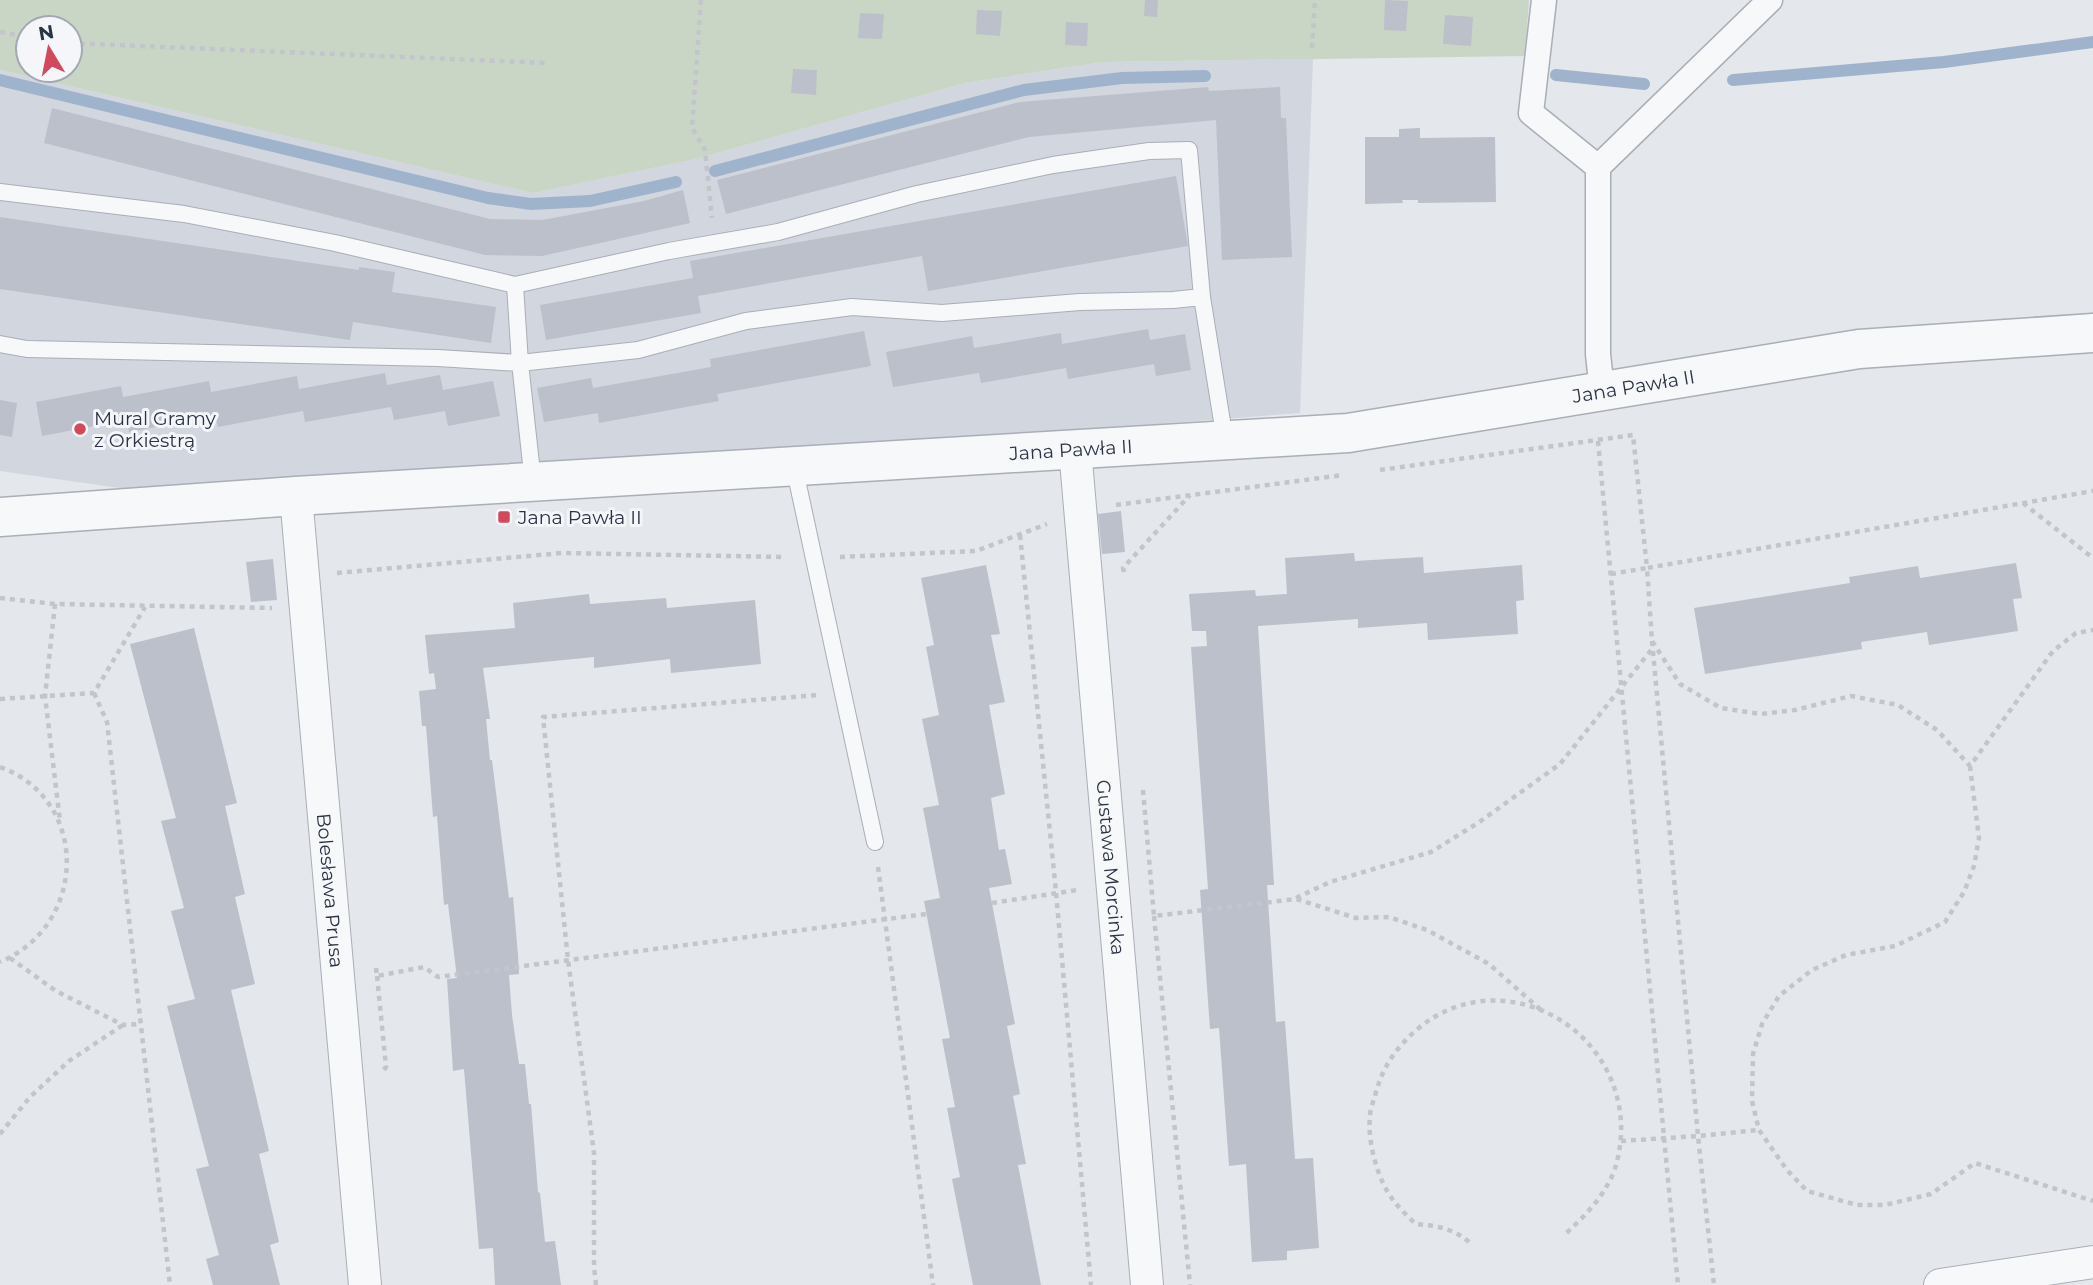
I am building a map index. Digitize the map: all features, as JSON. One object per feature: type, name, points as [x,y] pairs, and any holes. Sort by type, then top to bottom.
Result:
[{"type":"street","points":[[1544,0],[1531,113],[1598,167]]},
{"type":"street","points":[[1602,391],[1598,354],[1598,167],[1770,0]]},
{"type":"street","name":"Jana Pawła II","points":[[0,517],[296,496],[1348,433],[1859,349],[2093,333]]},
{"type":"street","name":"Gustawa Morcinka","points":[[1075,449],[1147,1285]]},
{"type":"street","name":"Bolesława Prusa","points":[[296,496],[365,1285]]},
{"type":"street","points":[[1940,1285],[2093,1262]]},
{"type":"lane","points":[[0,192],[184,214],[335,243],[515,285],[778,232],[917,194],[1053,165],[1149,151],[1189,150],[1202,297],[1225,440]]},
{"type":"lane","points":[[515,285],[520,363],[533,482]]},
{"type":"lane","points":[[0,344],[27,349],[438,358],[520,363],[638,350],[746,321],[852,307],[942,313],[1080,302],[1202,297]]},
{"type":"lane","points":[[794,466],[875,842]]},
{"type":"path","points":[[701,0],[692,128],[705,150],[715,243]]},
{"type":"path","points":[[1312,48],[1315,0]]},
{"type":"path","points":[[84,44],[547,63]]},
{"type":"path","points":[[1367,472],[1633,435],[1714,1285]]},
{"type":"path","points":[[1598,441],[1678,1285]]},
{"type":"path","points":[[0,598],[55,604],[284,608],[335,604],[332,573],[562,553],[813,557],[976,551],[1081,510],[1353,474]]},
{"type":"path","points":[[1611,574],[2093,491]]},
{"type":"path","points":[[1124,582],[1123,568],[1190,495]]},
{"type":"path","points":[[2022,503],[2093,558]]},
{"type":"path","points":[[1020,534],[1056,892],[1091,1285]]},
{"type":"path","points":[[0,962],[29,945],[44,930],[57,911],[65,890],[68,868],[66,846],[60,825],[45,696],[55,604]]},
{"type":"path","points":[[94,693],[146,606]]},
{"type":"path","points":[[1970,766],[2053,651],[2077,633],[2093,630]]},
{"type":"path","points":[[1652,641],[1681,684],[1721,708],[1761,714],[1796,710],[1851,696],[1898,705],[1937,730],[1970,766],[1979,838],[1974,866],[1964,892],[1945,922],[1895,946],[1846,955],[1812,970],[1779,996],[1762,1024],[1753,1054],[1752,1101],[1759,1130],[1787,1170],[1807,1191],[1857,1205],[1885,1205],[1931,1194],[1975,1163],[2093,1201]]},
{"type":"path","points":[[1154,916],[1296,899],[1330,882],[1431,852],[1478,823],[1560,764],[1653,648]]},
{"type":"path","points":[[0,699],[94,693]]},
{"type":"path","points":[[94,693],[107,722],[170,1285]]},
{"type":"path","points":[[596,1285],[594,1153],[568,960],[543,717],[843,693]]},
{"type":"path","points":[[0,767],[31,784],[48,803],[60,825]]},
{"type":"path","points":[[1142,777],[1190,1285]]},
{"type":"path","points":[[875,842],[933,1285]]},
{"type":"path","points":[[992,903],[1056,892],[1113,887]]},
{"type":"path","points":[[1296,899],[1356,918],[1389,917],[1427,930],[1489,964],[1541,1010]]},
{"type":"path","points":[[375,962],[377,976],[424,967],[438,976],[926,914]]},
{"type":"path","points":[[10,958],[56,991],[123,1025],[140,1024]]},
{"type":"path","points":[[1468,1242],[1459,1234],[1438,1226],[1416,1224],[1392,1199],[1373,1160],[1369,1117],[1380,1074],[1402,1041],[1433,1017],[1470,1003],[1510,1001],[1548,1012],[1581,1034],[1606,1065],[1620,1102],[1621,1141],[1609,1183],[1583,1218],[1563,1236]]},
{"type":"path","points":[[0,1134],[30,1097],[69,1061],[123,1025]]},
{"type":"path","points":[[1621,1141],[1665,1140],[1759,1130]]},
{"type":"shaded area","points":[[1313,59],[1300,413],[190,498],[0,471],[0,70],[14,73],[14,84],[61,84],[533,193],[696,159],[965,83],[1103,62]]},
{"type":"green space","points":[[0,0],[1529,0],[1525,56],[1103,62],[965,83],[696,159],[533,193],[61,84],[84,84],[84,14],[14,14],[14,73],[0,70]]},
{"type":"building","points":[[1145,0],[1158,0],[1157,17],[1144,16]]},
{"type":"building","points":[[1385,0],[1408,1],[1406,31],[1384,30]]},
{"type":"building","points":[[977,10],[1002,11],[1000,36],[976,34]]},
{"type":"building","points":[[860,13],[884,14],[882,39],[858,38]]},
{"type":"building","points":[[1445,15],[1473,17],[1471,46],[1443,44]]},
{"type":"building","points":[[1066,22],[1088,23],[1087,46],[1065,45]]},
{"type":"building","points":[[793,69],[817,70],[816,95],[791,93]]},
{"type":"building","points":[[1208,87],[1209,91],[1280,87],[1281,118],[1286,118],[1292,257],[1222,260],[1216,120],[1029,137],[726,214],[717,180],[1020,102]]},
{"type":"building","points":[[52,108],[490,219],[542,220],[644,201],[683,190],[690,223],[542,256],[485,255],[44,143]]},
{"type":"building","points":[[1420,128],[1420,138],[1495,137],[1496,202],[1418,203],[1418,200],[1402,200],[1403,203],[1365,204],[1365,137],[1399,137],[1399,129]]},
{"type":"building","points":[[1176,176],[1188,246],[928,291],[922,256],[698,296],[701,313],[546,340],[540,305],[693,278],[690,261]]},
{"type":"building","points":[[0,217],[359,270],[359,267],[395,272],[392,292],[496,307],[491,343],[353,322],[350,340],[0,289]]},
{"type":"building","points":[[1148,329],[1150,340],[1185,334],[1191,370],[1156,376],[1154,364],[1068,379],[1066,368],[981,383],[979,373],[893,387],[886,352],[972,336],[974,348],[1061,333],[1062,344]]},
{"type":"building","points":[[864,331],[871,366],[717,394],[719,401],[599,423],[598,413],[544,422],[537,388],[591,378],[593,388],[711,367],[710,359]]},
{"type":"building","points":[[385,373],[387,385],[440,375],[443,390],[493,381],[500,416],[448,426],[445,411],[394,420],[391,407],[305,422],[303,411],[218,427],[215,416],[129,432],[127,420],[42,436],[36,402],[121,386],[123,397],[209,381],[211,392],[297,376],[299,389]]},
{"type":"building","points":[[0,400],[17,403],[12,437],[0,435]]},
{"type":"building","points":[[1121,511],[1125,552],[1102,554],[1098,514]]},
{"type":"building","points":[[1354,553],[1355,561],[1423,557],[1424,573],[1522,565],[1524,600],[1516,601],[1518,634],[1428,640],[1427,623],[1358,628],[1358,619],[1258,626],[1274,885],[1267,885],[1276,1022],[1285,1021],[1295,1159],[1313,1158],[1319,1248],[1287,1251],[1287,1260],[1252,1262],[1246,1164],[1229,1166],[1219,1028],[1210,1029],[1200,890],[1208,889],[1191,647],[1207,646],[1206,631],[1192,631],[1189,594],[1255,590],[1256,596],[1287,594],[1285,558]]},
{"type":"building","points":[[273,559],[277,600],[251,602],[246,562]]},
{"type":"building","points":[[2016,563],[2022,598],[2013,599],[2018,631],[1929,645],[1927,632],[1861,642],[1862,649],[1705,674],[1694,608],[1850,583],[1849,577],[1918,566],[1920,578]]},
{"type":"building","points":[[986,565],[1000,634],[991,635],[1005,702],[989,705],[1005,794],[991,798],[999,850],[1005,849],[1012,884],[989,888],[1015,1024],[1007,1026],[1020,1094],[1013,1096],[1026,1164],[1018,1165],[1041,1285],[973,1285],[952,1179],[960,1177],[947,1108],[955,1107],[942,1039],[950,1038],[924,901],[940,898],[923,808],[939,805],[922,719],[939,715],[926,647],[934,645],[921,578]]},
{"type":"building","points":[[589,594],[590,604],[666,598],[667,608],[755,600],[761,664],[671,673],[670,659],[594,668],[594,657],[483,668],[490,719],[486,719],[490,760],[509,898],[513,897],[518,955],[519,974],[509,975],[512,1015],[519,1064],[525,1064],[531,1104],[545,1242],[555,1241],[561,1285],[495,1285],[493,1248],[479,1249],[464,1069],[453,1071],[447,979],[457,978],[448,904],[444,905],[437,816],[433,817],[426,726],[422,726],[419,691],[436,689],[434,673],[429,674],[425,635],[515,628],[513,603]]},
{"type":"building","points":[[194,628],[237,803],[225,806],[245,894],[235,897],[255,984],[231,990],[269,1151],[259,1154],[279,1242],[270,1245],[280,1285],[213,1285],[206,1259],[219,1255],[196,1169],[209,1166],[167,1006],[195,999],[171,911],[184,908],[161,821],[176,818],[130,644]]},
{"type":"waterway","points":[[1733,80],[1944,62],[2093,42]]},
{"type":"waterway","points":[[1556,75],[1644,84]]},
{"type":"waterway","points":[[715,171],[1024,90],[1122,78],[1205,76]]},
{"type":"waterway","points":[[0,80],[488,198],[531,204],[590,201],[676,182]]},
{"type":"place","name":"Mural Gramy z Orkiestrą","points":[[80,429]]},
{"type":"place","name":"Jana Pawła II","points":[[504,517]]}]
